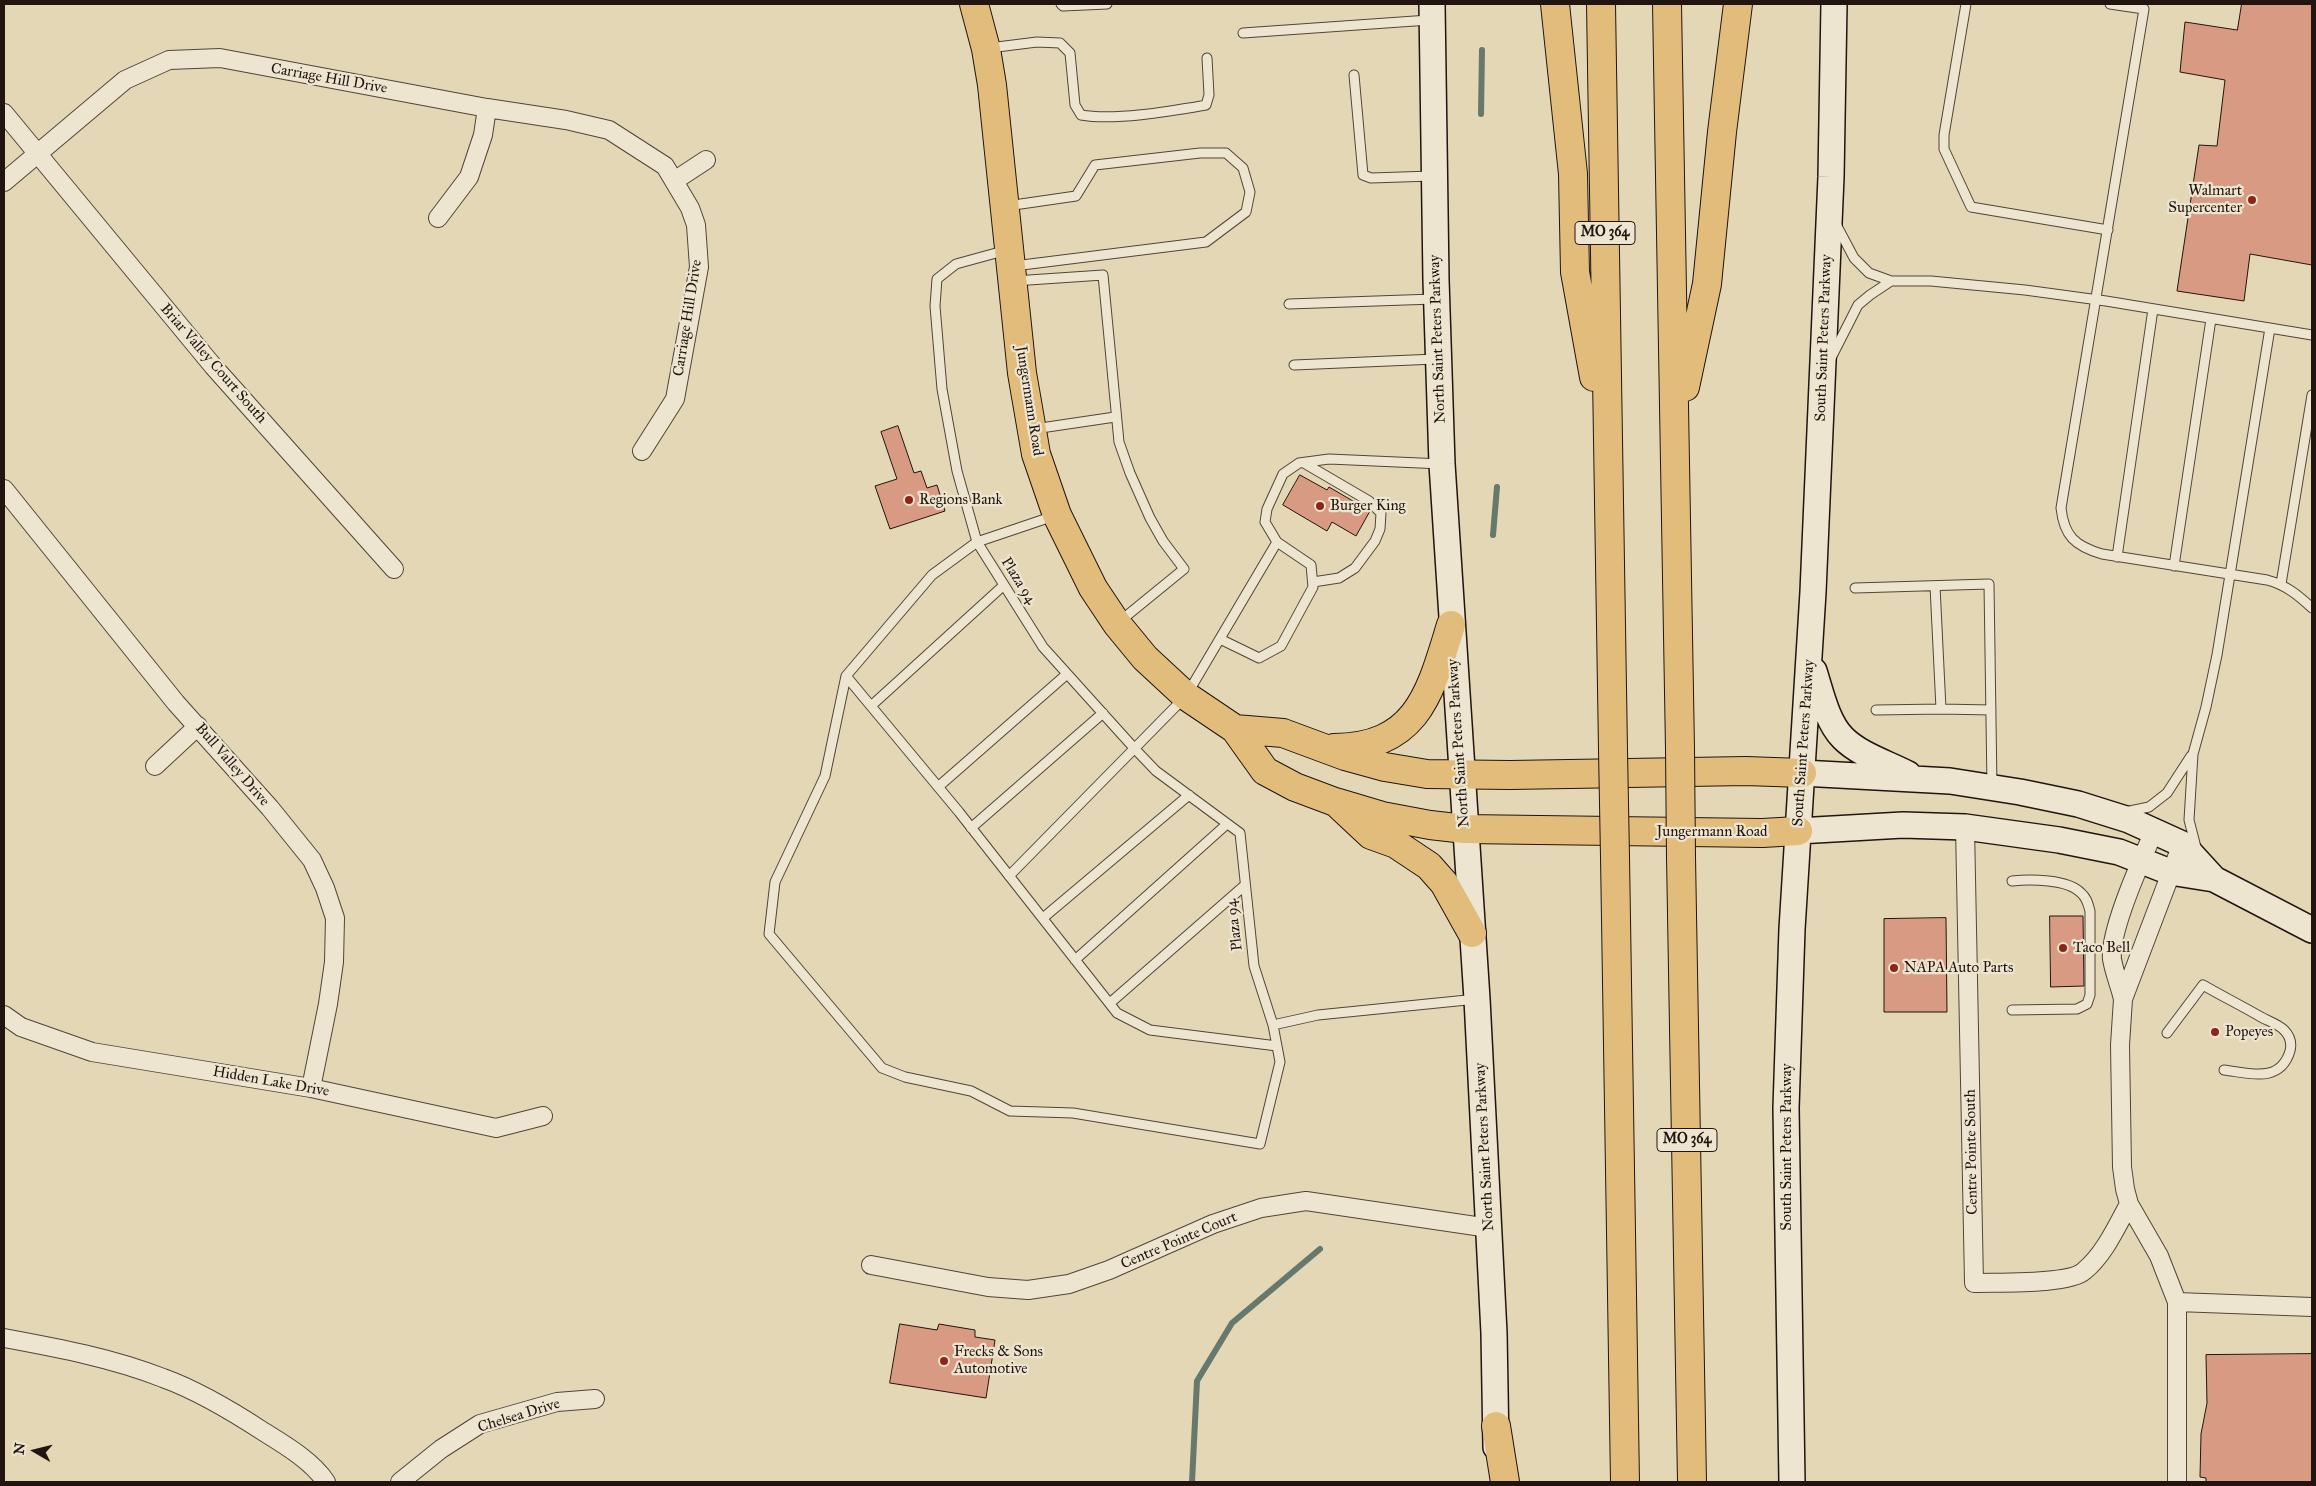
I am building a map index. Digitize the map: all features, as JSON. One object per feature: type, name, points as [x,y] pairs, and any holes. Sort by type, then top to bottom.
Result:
[{"type":"main road","name":"Jungermann Road","points":[[974,4],[986,49],[992,85],[1022,372],[1031,429],[1043,479],[1057,515],[1093,588],[1117,624],[1145,658],[1186,696],[1235,729],[1264,771],[1295,787],[1335,802],[1392,818],[1430,826],[1465,829],[1762,833],[1903,825],[1965,827],[2059,840],[2119,852],[2170,872],[2207,871]]},
{"type":"main road","points":[[1554,4],[1572,174],[1575,272],[1608,462]]},
{"type":"main road","name":"MO 364","points":[[1601,4],[1625,1482]]},
{"type":"main road","name":"MO 364","points":[[1667,4],[1692,1482]]},
{"type":"main road","points":[[1675,432],[1707,284],[1721,141],[1738,4]]},
{"type":"main road","name":"South Saint Peters Parkway","points":[[1792,1482],[1786,1108],[1798,831],[1810,658],[1830,210],[1834,4]]},
{"type":"main road","name":"North Saint Peters Parkway","points":[[1432,12],[1442,464],[1477,999],[1489,1228],[1496,1426],[1495,1482]]},
{"type":"main road","points":[[1321,748],[1357,748],[1379,742],[1400,730],[1418,710],[1428,693],[1451,624]]},
{"type":"main road","points":[[1810,658],[1829,717],[1842,738],[1857,749],[1916,778]]},
{"type":"main road","name":"Jungermann Road","points":[[1235,729],[1283,733],[1321,748],[1385,767],[1428,774],[1746,771],[1916,778],[1992,787],[2078,804],[2154,831],[2182,844],[2207,871],[2312,930]]},
{"type":"main road","points":[[1335,802],[1371,835],[1396,844],[1429,866],[1444,883],[1472,933]]},
{"type":"main road","points":[[1691,1422],[1702,1482]]},
{"type":"main road","points":[[1496,1426],[1505,1482]]},
{"type":"street","name":"Carriage Hill Drive","points":[[4,182],[125,80],[169,60],[220,58],[487,108],[566,120],[609,130],[665,166],[690,208],[696,225],[699,267],[675,399],[642,451]]},
{"type":"street","points":[[438,218],[469,177],[483,135],[487,108]]},
{"type":"street","name":"Briar Valley Court South","points":[[4,113],[213,366],[394,569]]},
{"type":"street","points":[[674,181],[706,160]]},
{"type":"street","name":"Bull Valley Drive","points":[[4,489],[176,703],[270,808],[312,860],[325,888],[335,918],[334,962],[328,1004],[311,1088]]},
{"type":"street","points":[[155,766],[198,726]]},
{"type":"street","name":"Centre Pointe South","points":[[1965,827],[1974,1284],[2064,1280],[2083,1272],[2108,1240],[2129,1204]]},
{"type":"street","points":[[2154,831],[2123,910],[2112,958],[2123,999],[2120,1045],[2124,1189],[2129,1204],[2159,1256],[2177,1302],[2177,1482]]},
{"type":"street","points":[[2123,999],[2182,844]]},
{"type":"street","name":"Hidden Lake Drive","points":[[4,1015],[21,1027],[92,1052],[311,1088],[496,1128],[543,1116]]},
{"type":"street","name":"Centre Pointe Court","points":[[871,1265],[988,1287],[1028,1290],[1069,1284],[1109,1270],[1213,1224],[1261,1208],[1306,1201],[1489,1228]]},
{"type":"street","points":[[2177,1302],[2312,1307]]},
{"type":"street","points":[[4,1338],[88,1354],[163,1378],[222,1405],[280,1442],[320,1474],[326,1482]]},
{"type":"street","name":"Chelsea Drive","points":[[400,1482],[441,1448],[480,1424],[557,1402],[595,1399]]},
{"type":"lane","points":[[1061,4],[1063,6],[1107,4]]},
{"type":"lane","points":[[1966,4],[1944,135],[1944,149],[1971,207],[2108,230]]},
{"type":"lane","points":[[2110,4],[2144,9],[2061,508],[2066,533],[2088,550],[2117,557],[2230,574],[2281,584],[2312,608]]},
{"type":"lane","points":[[1243,33],[1432,12]]},
{"type":"lane","points":[[986,49],[1037,42],[1060,42],[1070,53],[1076,105],[1081,115],[1094,117],[1168,111],[1206,105],[1209,94],[1207,58]]},
{"type":"lane","points":[[1354,75],[1363,175],[1370,178],[1435,176]]},
{"type":"lane","points":[[1005,207],[1076,196],[1095,165],[1200,153],[1226,153],[1243,168],[1250,192],[1246,212],[1206,242],[1011,265]]},
{"type":"lane","points":[[1830,210],[1842,238],[1854,258],[1869,273],[1891,281],[1971,284],[2096,300],[2312,335]]},
{"type":"lane","name":"Plaza 94","points":[[846,676],[825,776],[775,882],[769,934],[882,1068],[905,1077],[971,1091],[1010,1111],[1073,1113],[1260,1144],[1280,1062],[1273,1025],[1254,966],[1244,886],[1240,834],[1156,771],[1103,714],[1043,647],[977,542],[957,471],[942,389],[935,306],[937,279],[956,264],[1011,265]]},
{"type":"lane","points":[[1011,265],[1103,275],[1118,442],[1141,497],[1163,542],[1184,569],[1117,624]]},
{"type":"lane","points":[[1822,375],[1858,305],[1870,294],[1891,281]]},
{"type":"lane","points":[[1288,304],[1437,299]]},
{"type":"lane","points":[[2117,557],[2153,309]]},
{"type":"lane","points":[[2174,566],[2211,319]]},
{"type":"lane","points":[[2207,871],[2189,820],[2193,754],[2206,707],[2230,574],[2270,328]]},
{"type":"lane","points":[[1294,365],[1439,359]]},
{"type":"lane","points":[[2281,584],[2312,395]]},
{"type":"lane","points":[[1031,429],[1115,417]]},
{"type":"lane","points":[[1220,639],[1259,658],[1281,646],[1313,587],[1311,565],[1277,542],[1265,522],[1267,509],[1283,474],[1299,463],[1329,459],[1442,464]]},
{"type":"lane","points":[[1304,463],[1369,501],[1381,513],[1380,530],[1375,541],[1355,568],[1340,578],[1313,582]]},
{"type":"lane","points":[[1057,515],[977,542],[932,575],[846,676],[938,787],[1117,1012],[1150,1030],[1277,1046]]},
{"type":"lane","points":[[1009,876],[1186,696],[1277,542]]},
{"type":"lane","points":[[1855,588],[1989,584],[1992,787]]},
{"type":"lane","points":[[871,706],[1004,585]]},
{"type":"lane","points":[[1935,586],[1941,709]]},
{"type":"lane","points":[[938,787],[1067,674]]},
{"type":"lane","points":[[1876,710],[1991,710]]},
{"type":"lane","points":[[971,828],[1103,714]]},
{"type":"lane","points":[[2113,815],[2149,807],[2167,793],[2193,754]]},
{"type":"lane","points":[[1043,918],[1189,795]]},
{"type":"lane","points":[[1075,960],[1227,824]]},
{"type":"lane","points":[[2012,880],[2036,879],[2080,892],[2087,900],[2090,911],[2091,981],[2090,996],[2087,1004],[2077,1009],[2012,1010]]},
{"type":"lane","points":[[1110,1003],[1244,886]]},
{"type":"lane","points":[[2167,1033],[2203,985],[2278,1026],[2289,1037],[2291,1045],[2286,1061],[2281,1068],[2271,1074],[2260,1075],[2224,1070]]},
{"type":"lane","points":[[1273,1025],[1318,1016],[1477,999]]},
{"type":"building","name":"Walmart Supercenter","points":[[2242,4],[2312,4],[2312,265],[2250,254],[2244,301],[2177,291],[2199,145],[2217,146],[2225,80],[2180,72],[2185,22],[2237,30]]},
{"type":"building","points":[[898,426],[914,473],[921,471],[927,488],[937,485],[945,511],[890,529],[875,486],[897,479],[881,432]]},
{"type":"building","name":"Burger King","points":[[1300,475],[1327,490],[1329,487],[1370,511],[1356,536],[1332,522],[1327,531],[1283,505]]},
{"type":"building","points":[[2050,916],[2083,916],[2084,986],[2051,987]]},
{"type":"building","points":[[1946,918],[1947,1012],[1884,1012],[1884,919]]},
{"type":"building","name":"Frecks & Sons Automotive","points":[[900,1324],[937,1330],[939,1324],[975,1330],[975,1337],[995,1340],[986,1398],[890,1383]]},
{"type":"building","points":[[2312,1354],[2312,1482],[2206,1482],[2206,1478],[2200,1477],[2201,1434],[2207,1403],[2206,1355]]},
{"type":"waterway","points":[[1481,114],[1482,50]]},
{"type":"waterway","points":[[1493,535],[1497,487]]},
{"type":"waterway","points":[[1192,1482],[1197,1381],[1232,1323],[1320,1249]]},
{"type":"place","name":"Walmart Supercenter","points":[[2252,200]]},
{"type":"place","name":"Regions Bank","points":[[909,500]]},
{"type":"place","name":"Burger King","points":[[1320,506]]},
{"type":"place","name":"Taco Bell","points":[[2063,948]]},
{"type":"place","name":"NAPA Auto Parts","points":[[1894,968]]},
{"type":"place","name":"Popeyes","points":[[2215,1032]]},
{"type":"place","name":"Frecks & Sons Automotive","points":[[944,1361]]}]
